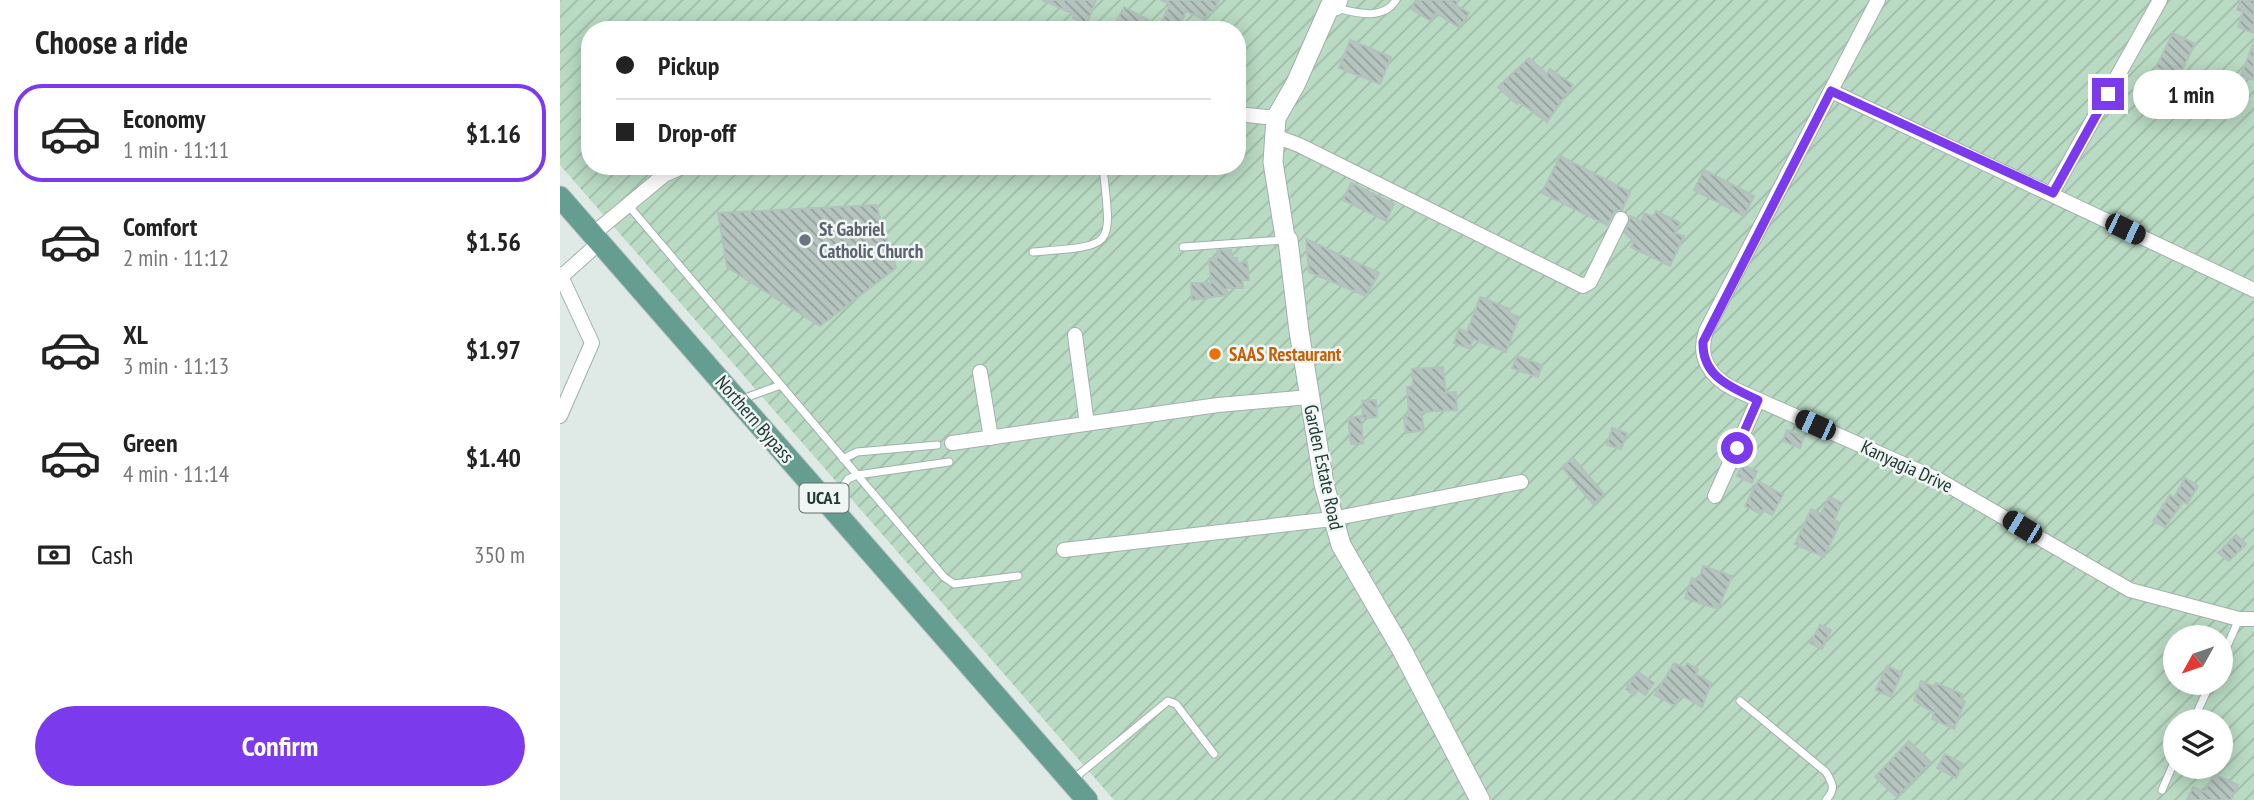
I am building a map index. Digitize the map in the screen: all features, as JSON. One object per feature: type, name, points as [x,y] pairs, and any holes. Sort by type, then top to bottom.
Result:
[{"type":"main road","name":"Northern Bypass","points":[[560,197],[1087,800]]},
{"type":"street","name":"Kanyagia Drive","points":[[1878,0],[1703,342],[1702,353],[1711,372],[1723,383],[1758,400],[1939,480],[2130,590],[2247,619]]},
{"type":"street","points":[[2053,193],[2160,0]]},
{"type":"street","name":"Garden Estate Road","points":[[1334,3],[1276,118],[1273,144],[1276,186],[1288,240],[1309,397],[1332,519],[1350,562],[1402,650],[1480,800]]},
{"type":"street","points":[[1831,91],[2053,193],[2254,290]]},
{"type":"street","points":[[1246,115],[1276,118]]},
{"type":"street","points":[[1273,144],[1283,139],[1299,145],[1583,286],[1590,282],[1621,219]]},
{"type":"street","points":[[560,416],[592,343],[561,275],[628,205],[664,175]]},
{"type":"street","points":[[1075,335],[1087,424]]},
{"type":"street","points":[[979,372],[991,438]]},
{"type":"street","points":[[944,444],[1217,405],[1309,397]]},
{"type":"street","points":[[1715,496],[1758,400]]},
{"type":"street","points":[[1064,550],[1332,519],[1521,482]]},
{"type":"lane","points":[[1334,3],[1364,15],[1384,11],[1396,0]]},
{"type":"lane","points":[[1033,252],[1091,247],[1100,242],[1109,228],[1104,175]]},
{"type":"lane","points":[[628,205],[954,584],[1018,576]]},
{"type":"lane","points":[[1183,247],[1288,240]]},
{"type":"lane","points":[[738,400],[781,385]]},
{"type":"lane","points":[[843,458],[857,452],[944,444]]},
{"type":"lane","points":[[830,504],[848,480],[858,475],[949,462]]},
{"type":"lane","points":[[2233,641],[2247,619]]},
{"type":"lane","points":[[1071,781],[1168,701],[1176,704],[1214,754]]},
{"type":"lane","points":[[1740,701],[1826,772],[1833,784],[1832,793],[1826,800]]},
{"type":"lane","points":[[2162,790],[2167,779]]},
{"type":"green space","points":[[560,0],[2254,0],[2254,800],[1114,800],[560,165]]},
{"type":"building","points":[[1042,0],[1096,0],[1088,21],[1073,18],[1074,14]]},
{"type":"building","points":[[1161,0],[1219,0],[1213,13],[1209,11],[1205,20],[1186,11],[1182,21],[1162,21],[1170,4]]},
{"type":"building","points":[[1416,0],[1459,0],[1456,5],[1469,13],[1460,28],[1436,13],[1431,21],[1411,9]]},
{"type":"building","points":[[2241,0],[2254,0],[2254,33],[2238,27],[2243,12],[2237,10]]},
{"type":"building","points":[[1124,7],[1151,21],[1116,21]]},
{"type":"building","points":[[2173,33],[2195,44],[2178,78],[2156,67]]},
{"type":"building","points":[[1350,40],[1391,57],[1380,84],[1339,68]]},
{"type":"building","points":[[2254,45],[2254,80],[2241,76]]},
{"type":"building","points":[[1529,58],[1547,74],[1550,69],[1573,85],[1547,122],[1519,102],[1517,104],[1498,87]]},
{"type":"building","points":[[1560,156],[1630,192],[1622,210],[1615,211],[1607,225],[1542,193]]},
{"type":"building","points":[[1704,170],[1754,196],[1744,216],[1694,190]]},
{"type":"building","points":[[1351,183],[1394,204],[1386,221],[1343,200]]},
{"type":"building","name":"St Gabriel Catholic Church","points":[[876,205],[896,268],[820,326],[727,267],[718,213]]},
{"type":"building","points":[[1656,211],[1680,223],[1675,233],[1684,236],[1670,266],[1631,247],[1634,242],[1625,233],[1630,216],[1641,221],[1644,213],[1653,217]]},
{"type":"building","points":[[1306,239],[1379,273],[1366,296],[1309,272]]},
{"type":"building","points":[[1231,250],[1232,258],[1237,258],[1237,263],[1247,262],[1249,280],[1242,280],[1243,288],[1227,288],[1227,295],[1192,300],[1191,283],[1211,283],[1209,259],[1217,258],[1217,251]]},
{"type":"building","points":[[1480,297],[1510,309],[1509,313],[1519,317],[1506,352],[1473,339],[1470,349],[1454,343],[1459,329],[1467,332]]},
{"type":"building","points":[[1517,356],[1542,365],[1538,377],[1512,368]]},
{"type":"building","points":[[1443,367],[1446,393],[1456,392],[1457,410],[1421,412],[1424,430],[1406,433],[1404,417],[1409,416],[1407,387],[1413,386],[1412,369]]},
{"type":"building","points":[[1376,400],[1377,417],[1363,418],[1362,401]]},
{"type":"building","points":[[1361,416],[1363,443],[1351,444],[1348,418]]},
{"type":"building","points":[[1612,428],[1627,433],[1621,449],[1607,445]]},
{"type":"building","points":[[1787,430],[1804,437],[1800,448],[1783,441]]},
{"type":"building","points":[[1573,458],[1604,494],[1593,504],[1562,467]]},
{"type":"building","points":[[1742,465],[1757,471],[1752,483],[1737,476]]},
{"type":"building","points":[[2185,478],[2198,486],[2187,504],[2175,496]]},
{"type":"building","points":[[1758,481],[1783,495],[1772,515],[1763,510],[1761,514],[1745,506]]},
{"type":"building","points":[[2170,495],[2182,503],[2165,527],[2153,521]]},
{"type":"building","points":[[1829,497],[1842,503],[1834,520],[1840,523],[1824,557],[1795,544],[1811,509],[1821,514]]},
{"type":"building","points":[[2236,535],[2246,544],[2229,561],[2218,553]]},
{"type":"building","points":[[1703,566],[1732,576],[1718,609],[1685,598],[1692,578],[1699,580]]},
{"type":"building","points":[[1820,625],[1831,630],[1822,649],[1810,643]]},
{"type":"building","points":[[1674,663],[1684,668],[1687,663],[1698,669],[1696,674],[1711,683],[1702,707],[1681,695],[1675,706],[1655,695]]},
{"type":"building","points":[[1887,666],[1902,673],[1891,697],[1876,690]]},
{"type":"building","points":[[1638,672],[1654,683],[1645,695],[1638,690],[1634,695],[1626,689]]},
{"type":"building","points":[[1921,681],[1934,687],[1936,683],[1962,694],[1960,699],[1965,701],[1954,729],[1932,719],[1934,713],[1914,700]]},
{"type":"building","points":[[1909,741],[1931,762],[1897,797],[1875,777]]},
{"type":"building","points":[[1945,754],[1963,764],[1956,778],[1937,768]]},
{"type":"building","points":[[2211,779],[2225,779],[2238,785],[2231,800],[2187,800],[2193,787],[2204,792]]},
{"type":"place","name":"St Gabriel Catholic Church","points":[[805,240]]},
{"type":"place","name":"SAAS Restaurant","points":[[1215,354]]},
{"type":"route","points":[[1737,448],[1758,400],[1723,383],[1711,372],[1702,353],[1703,342],[1706,331],[1813,121],[1831,91],[2053,193],[2108,94]]}]
